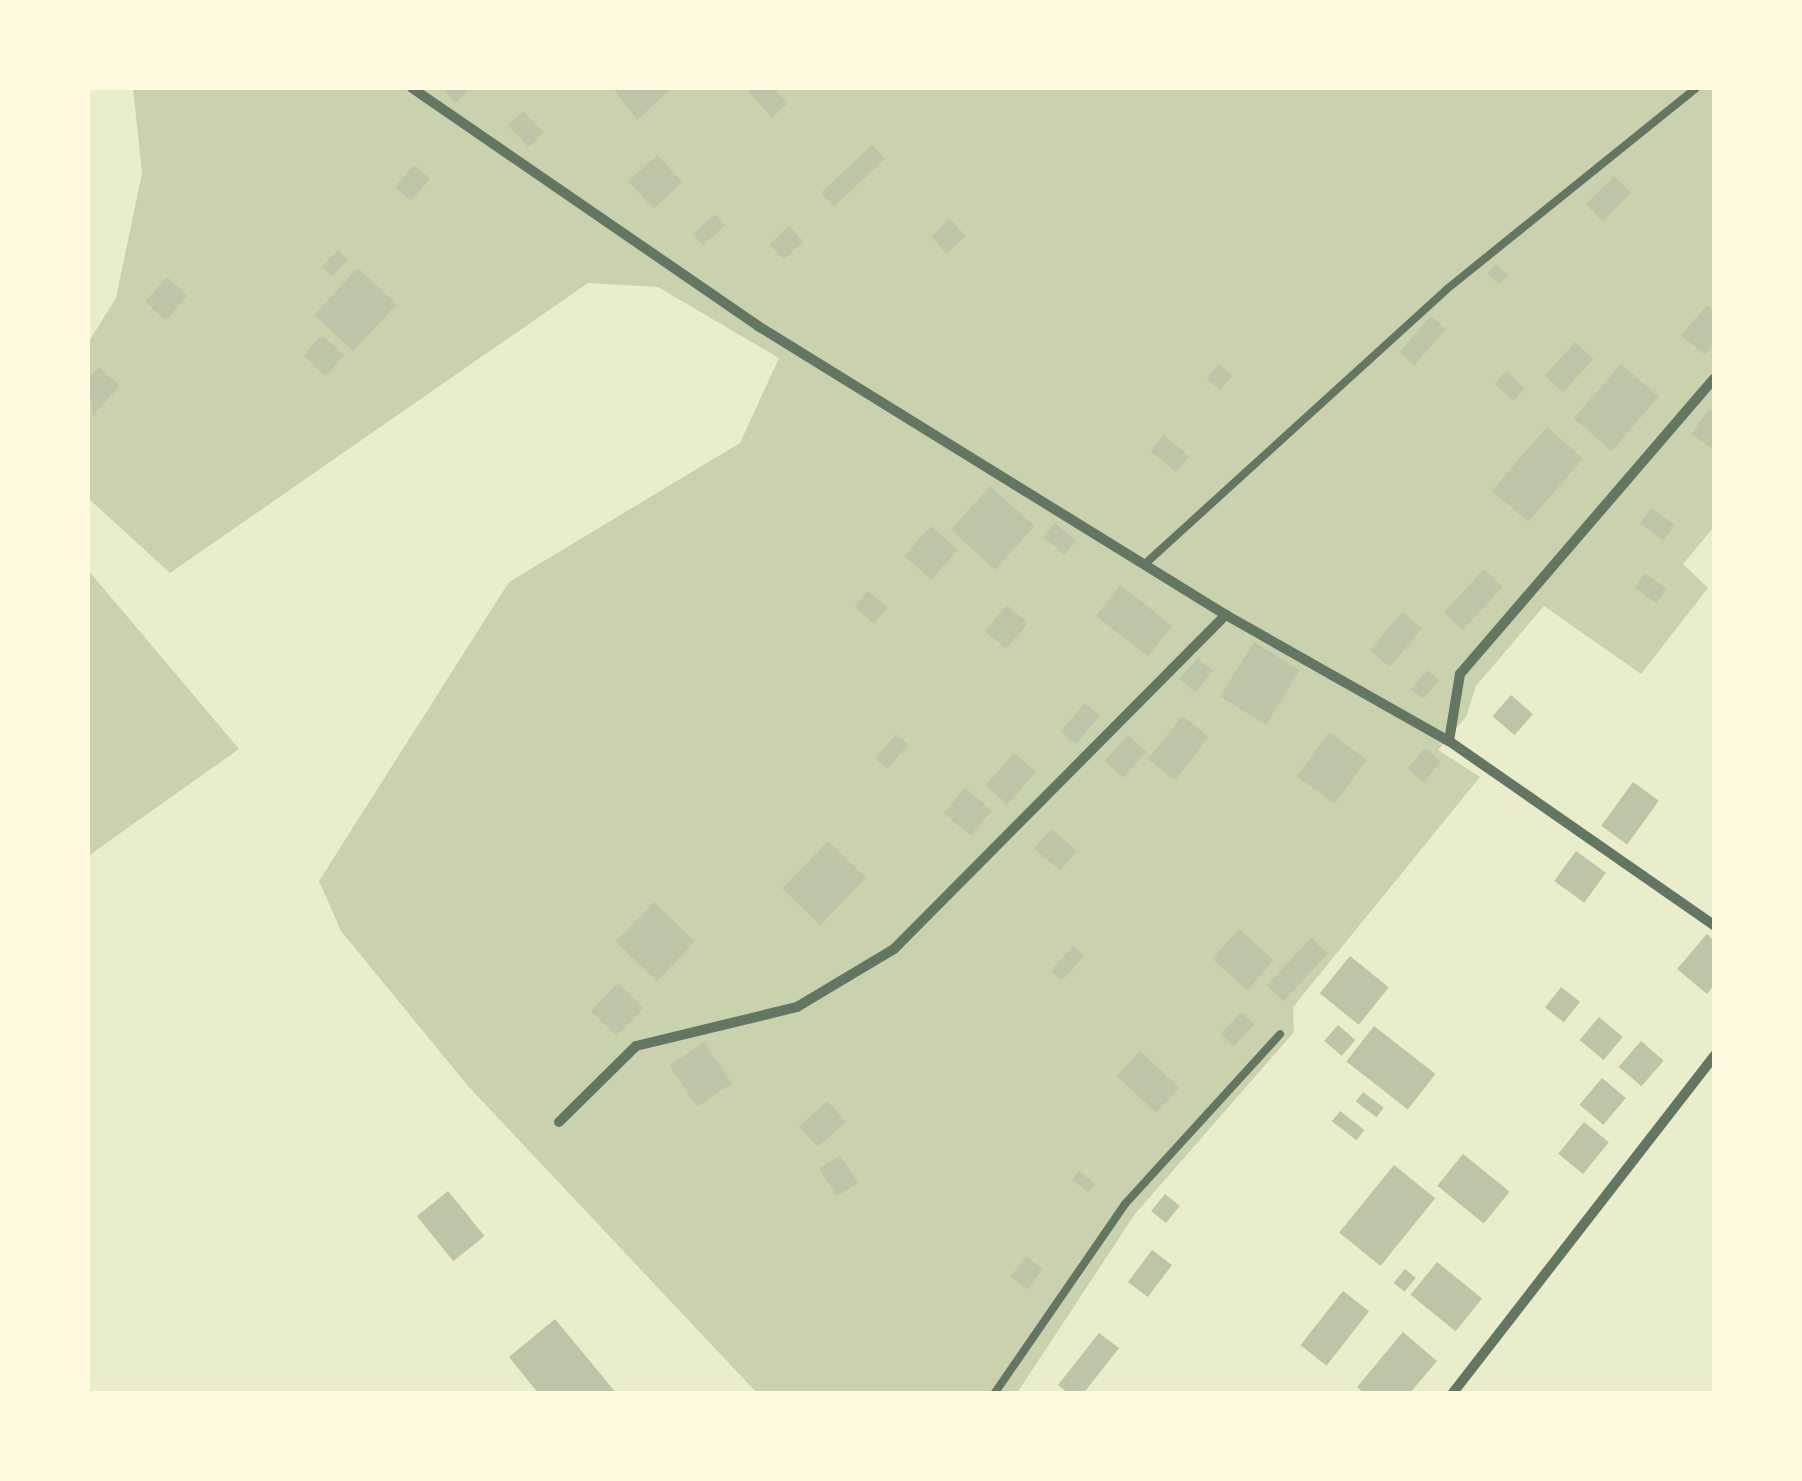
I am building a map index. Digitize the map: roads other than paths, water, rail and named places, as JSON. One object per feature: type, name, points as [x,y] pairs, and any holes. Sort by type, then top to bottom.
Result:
[{"type":"street","points":[[412,88],[758,326],[1226,616],[1450,741],[1714,924]]},
{"type":"street","points":[[1450,741],[1460,674],[1714,379]]},
{"type":"street","points":[[559,1122],[636,1046],[797,1007],[894,949],[1226,616]]},
{"type":"street","points":[[1452,1394],[1714,1056]]},
{"type":"lane","points":[[1146,563],[1447,288],[1696,88]]},
{"type":"lane","points":[[994,1394],[1125,1204],[1280,1034]]}]
